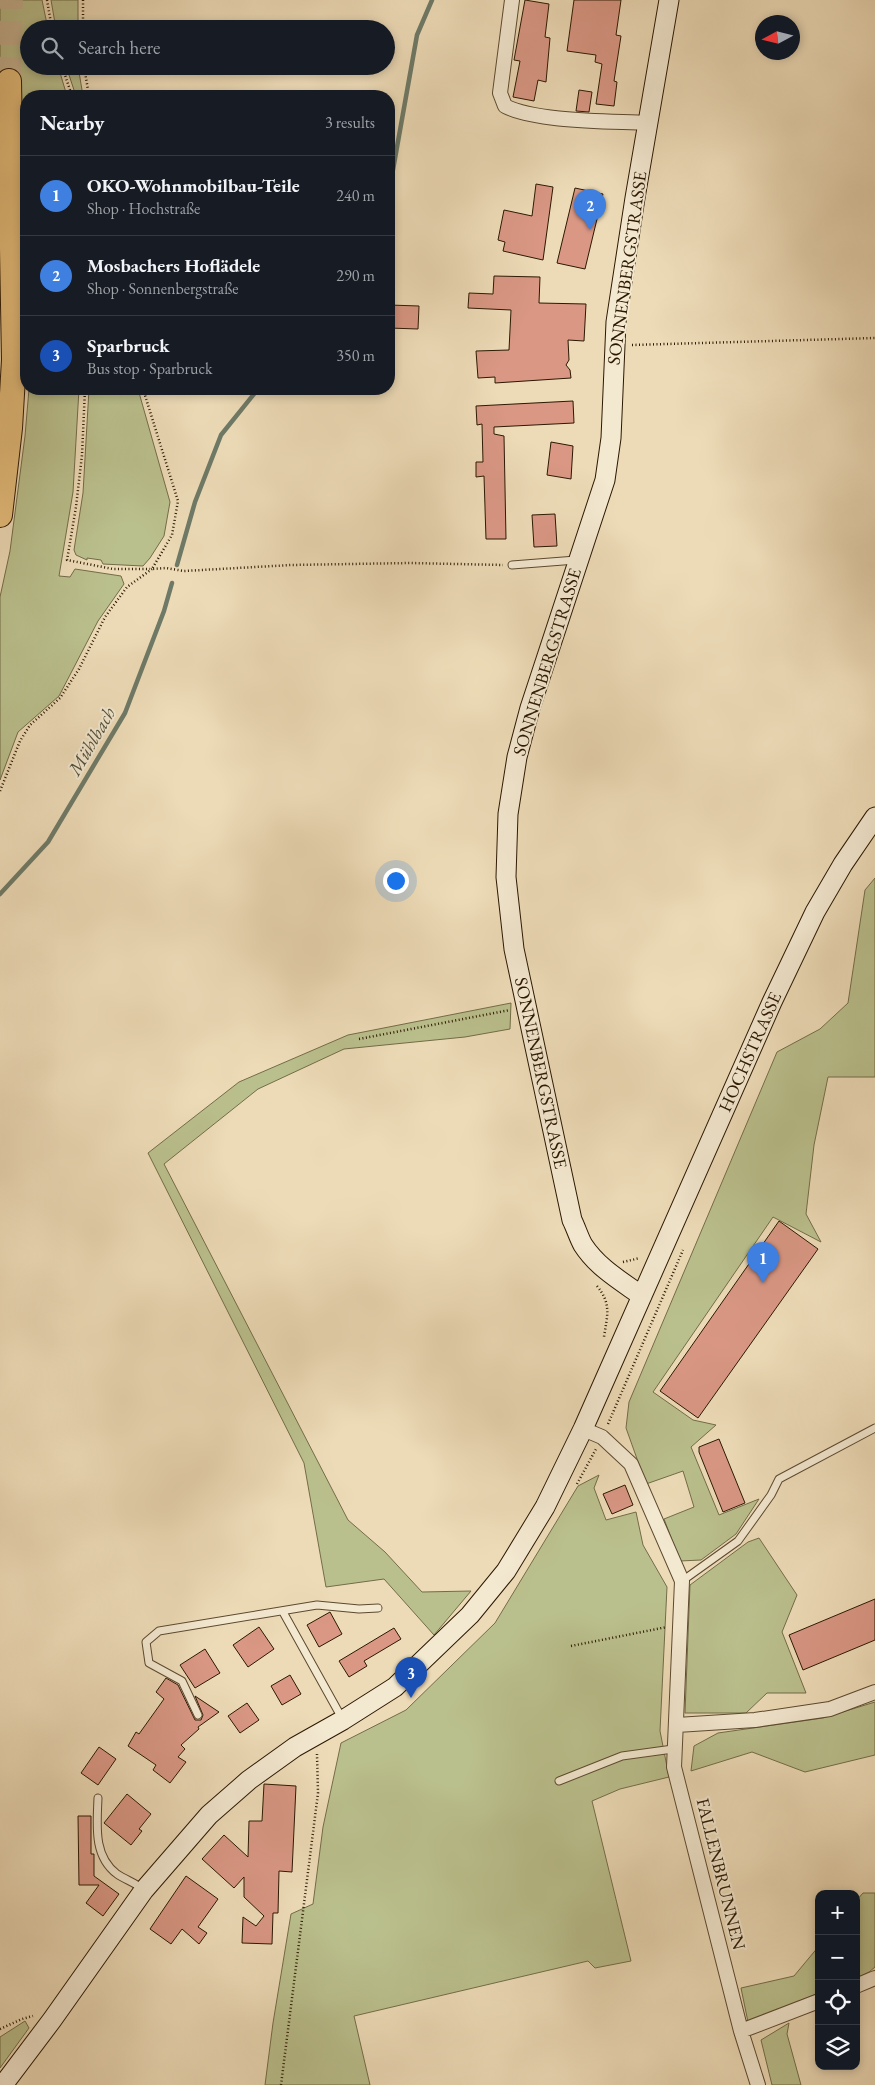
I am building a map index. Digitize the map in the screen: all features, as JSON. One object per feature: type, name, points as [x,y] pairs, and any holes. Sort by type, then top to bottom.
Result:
[{"type":"highway","points":[[0,515],[10,428],[14,360],[9,81]]},
{"type":"main road","name":"SONNENBERGSTRASSE","points":[[651,1300],[602,1266],[583,1245],[572,1220],[514,949],[506,877],[508,814],[517,758],[530,708],[605,480],[611,438],[614,336],[669,0]]},
{"type":"main road","name":"HOCHSTRASSE","points":[[3,2085],[52,2020],[144,1890],[209,1815],[249,1780],[295,1747],[343,1720],[395,1687],[435,1650],[488,1594],[506,1571],[528,1536],[651,1300],[768,1011],[815,912],[875,818]]},
{"type":"street","points":[[512,0],[500,92],[505,106],[517,112],[565,118],[648,122]]},
{"type":"street","name":"FALLENBRUNNEN","points":[[583,1429],[602,1437],[631,1464],[682,1581],[676,1725],[673,1750],[674,1767],[742,2031],[758,2085]]},
{"type":"street","points":[[676,1725],[755,1720],[830,1709],[875,1692]]},
{"type":"street","points":[[860,1984],[875,1978]]},
{"type":"street","points":[[742,2031],[815,2002]]},
{"type":"lane","points":[[512,565],[579,560]]},
{"type":"lane","points":[[682,1581],[738,1541],[771,1495],[779,1479],[875,1428]]},
{"type":"lane","points":[[198,1715],[182,1681],[149,1663],[146,1642],[159,1631],[284,1612],[317,1605],[359,1609],[378,1608]]},
{"type":"lane","points":[[284,1612],[343,1720]]},
{"type":"lane","points":[[559,1781],[622,1756],[673,1750]]},
{"type":"lane","points":[[98,1798],[97,1831],[102,1858],[117,1874],[144,1890]]},
{"type":"path","points":[[47,0],[50,20]]},
{"type":"path","points":[[83,0],[83,20]]},
{"type":"path","points":[[65,75],[70,90]]},
{"type":"path","points":[[86,75],[88,90]]},
{"type":"path","points":[[630,345],[875,338]]},
{"type":"path","points":[[85,395],[82,455],[67,560],[113,569],[184,571],[410,563],[471,566],[512,565]]},
{"type":"path","points":[[0,791],[20,741],[30,725],[60,698],[78,669],[105,617],[127,588],[152,569],[172,535],[178,501],[145,395]]},
{"type":"path","points":[[359,1039],[516,1009]]},
{"type":"path","points":[[621,1262],[640,1258],[643,1253]]},
{"type":"path","points":[[595,1284],[606,1297]]},
{"type":"path","points":[[576,1485],[602,1437],[651,1300]]},
{"type":"path","points":[[571,1646],[681,1625]]},
{"type":"path","points":[[281,2085],[318,1793],[317,1749],[311,1738]]},
{"type":"path","points":[[0,2029],[22,2018],[36,2016]]},
{"type":"green space","points":[[0,0],[42,0],[46,20],[20,20],[20,75],[61,75],[65,90],[20,90],[20,94],[19,84],[0,79]]},
{"type":"green space","points":[[51,0],[78,0],[78,20],[54,20]]},
{"type":"green space","points":[[69,75],[80,75],[82,90],[74,90]]},
{"type":"green space","points":[[28,395],[79,395],[73,492],[59,576],[70,577],[75,569],[121,576],[124,584],[98,621],[59,696],[18,732],[0,780],[0,597],[10,551]]},
{"type":"green space","points":[[89,395],[140,395],[170,502],[164,536],[143,566],[103,564],[101,560],[87,558],[87,560],[76,555],[74,550],[83,493]]},
{"type":"green space","points":[[875,878],[875,1077],[828,1077],[814,1145],[806,1214],[821,1242],[773,1217],[653,1392],[693,1420],[716,1425],[691,1447],[719,1515],[759,1499],[736,1534],[701,1560],[680,1561],[664,1519],[694,1507],[683,1471],[646,1484],[626,1428],[629,1402],[777,1052],[820,1029],[848,1003],[865,890]]},
{"type":"green space","points":[[511,1003],[510,1029],[465,1037],[344,1049],[258,1089],[164,1164],[348,1520],[385,1552],[422,1592],[471,1591],[434,1635],[384,1579],[326,1587],[304,1463],[148,1153],[239,1082],[348,1035]]},
{"type":"green space","points":[[599,1475],[594,1488],[606,1520],[636,1512],[643,1545],[667,1587],[660,1731],[669,1777],[620,1789],[592,1801],[631,1961],[595,1968],[588,1961],[354,2016],[370,2085],[265,2085],[291,1914],[313,1904],[323,1827],[341,1743],[406,1710],[495,1623],[578,1486]]},
{"type":"green space","points":[[759,1538],[797,1595],[782,1632],[806,1693],[767,1693],[746,1713],[685,1713],[690,1585],[748,1542]]},
{"type":"green space","points":[[875,1702],[875,1755],[805,1772],[752,1752],[691,1771],[694,1746],[718,1733],[823,1718]]},
{"type":"green space","points":[[863,1893],[875,1893],[875,1967],[860,1976],[860,1935],[860,1896]]},
{"type":"green space","points":[[815,1951],[815,1995],[748,2022],[741,1988],[794,1976]]},
{"type":"green space","points":[[25,2021],[29,2028],[0,2068],[0,2037]]},
{"type":"green space","points":[[789,2023],[787,2034],[801,2085],[772,2085],[761,2040]]},
{"type":"building","points":[[525,0],[549,4],[545,37],[550,38],[546,82],[538,80],[534,101],[513,97],[520,61],[514,60]]},
{"type":"building","points":[[574,0],[621,0],[616,35],[621,36],[614,81],[617,82],[614,106],[596,104],[602,64],[595,62],[596,55],[567,51]]},
{"type":"building","points":[[579,90],[592,92],[589,112],[576,111]]},
{"type":"building","points":[[536,184],[553,187],[543,260],[503,251],[505,242],[498,240],[504,210],[532,216]]},
{"type":"building","points":[[575,188],[603,194],[585,269],[557,263]]},
{"type":"building","points":[[494,276],[540,277],[539,303],[586,304],[584,341],[568,340],[569,360],[566,365],[570,370],[571,378],[495,383],[495,377],[478,378],[476,351],[509,350],[511,310],[468,308],[469,293],[493,294]]},
{"type":"building","points":[[395,305],[419,306],[418,329],[395,328]]},
{"type":"building","points":[[573,401],[574,423],[494,427],[494,434],[504,436],[506,539],[486,539],[484,476],[476,477],[476,462],[483,462],[482,424],[477,425],[476,406]]},
{"type":"building","points":[[551,442],[573,446],[571,479],[547,475]]},
{"type":"building","points":[[555,514],[557,546],[534,547],[532,515]]},
{"type":"building","points":[[779,1221],[818,1249],[698,1418],[660,1391]]},
{"type":"building","points":[[719,1439],[745,1503],[723,1512],[699,1452],[699,1447]]},
{"type":"building","points":[[625,1485],[633,1505],[612,1514],[603,1494]]},
{"type":"building","points":[[875,1599],[875,1640],[803,1670],[789,1635]]},
{"type":"building","points":[[330,1612],[342,1634],[319,1647],[307,1625]]},
{"type":"building","points":[[259,1627],[274,1649],[248,1667],[233,1645]]},
{"type":"building","points":[[394,1628],[401,1639],[364,1661],[367,1666],[349,1677],[339,1661]]},
{"type":"building","points":[[205,1649],[220,1673],[195,1688],[180,1665]]},
{"type":"building","points":[[290,1675],[301,1694],[282,1705],[271,1686]]},
{"type":"building","points":[[166,1678],[178,1685],[195,1720],[201,1720],[203,1715],[195,1696],[219,1712],[198,1727],[199,1729],[181,1745],[185,1749],[178,1757],[186,1762],[170,1783],[153,1770],[156,1765],[128,1746],[136,1732],[139,1734],[164,1699],[156,1692]]},
{"type":"building","points":[[247,1703],[259,1720],[240,1733],[228,1716]]},
{"type":"building","points":[[99,1747],[116,1759],[98,1785],[81,1773]]},
{"type":"building","points":[[264,1784],[296,1786],[292,1872],[279,1871],[278,1913],[273,1913],[272,1944],[242,1943],[243,1917],[256,1926],[264,1916],[244,1897],[244,1877],[234,1888],[202,1859],[224,1835],[248,1857],[249,1821],[262,1821]]},
{"type":"building","points":[[127,1794],[151,1814],[139,1829],[142,1831],[131,1845],[104,1823]]},
{"type":"building","points":[[78,1816],[91,1816],[91,1854],[94,1854],[94,1876],[119,1894],[103,1916],[86,1903],[99,1885],[79,1885]]},
{"type":"building","points":[[186,1876],[218,1899],[198,1927],[207,1933],[199,1944],[182,1929],[171,1944],[150,1929]]},
{"type":"waterway","name":"Mühlbach","points":[[395,158],[417,35],[432,0]]},
{"type":"waterway","name":"Mühlbach","points":[[177,565],[195,502],[221,435],[253,395]]},
{"type":"waterway","name":"Mühlbach","points":[[0,894],[48,842],[125,713],[164,611],[172,583]]},
{"type":"tunnel","points":[[9,81],[11,0]]},
{"type":"place","name":"Mosbachers Hoflädele","points":[[590,230]]},
{"type":"place","name":"OKO-Wohnmobilbau-Teile","points":[[763,1283]]},
{"type":"place","name":"Sparbruck","points":[[411,1698]]}]
